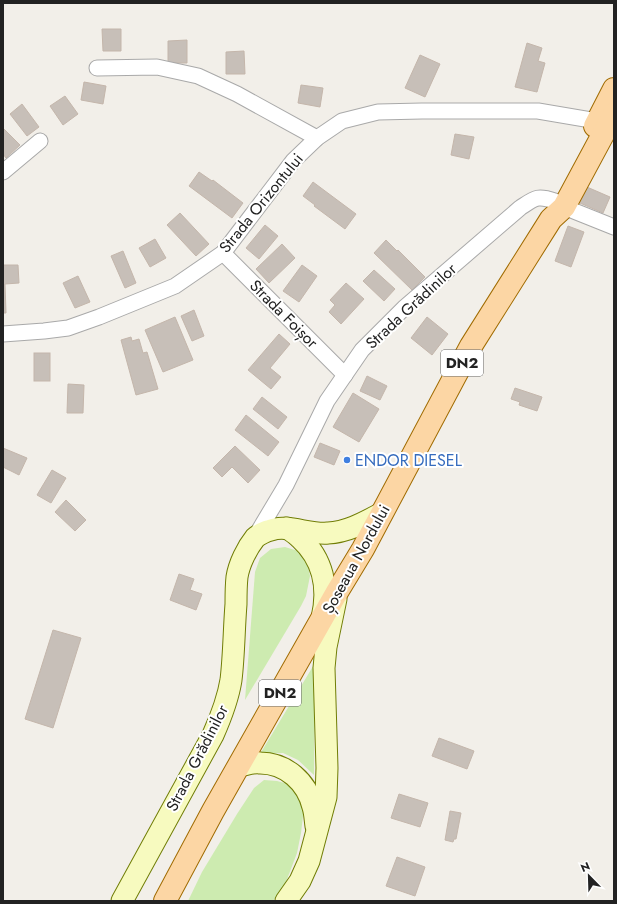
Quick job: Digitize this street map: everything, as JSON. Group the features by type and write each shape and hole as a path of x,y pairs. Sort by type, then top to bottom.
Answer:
{"main road":[{"name":"Șoseaua Nordului","path":"165,901 213,812 337,592 363,549 471,346 557,209 609,120 614,89"}],"street":[{"name":"Strada Orizontului","path":"97,68 156,67 198,76 236,94 317,138"},
{"name":"Strada Orizontului","path":"3,334 68,328 85,323 175,286 222,253 293,162 317,138 342,121 378,112 422,111 538,111 609,120"},
{"path":"3,172 40,141"},
{"name":"Strada Grădinilor","path":"122,901 220,720 230,682 233,660 237,576 244,555 286,485 327,401 362,350 404,308 520,208 532,200 543,197 557,209 614,227"},
{"name":"Strada Foișor","path":"222,253 345,375"},
{"path":"256,537 271,529 287,528 306,532 328,534 361,525 382,513"},
{"path":"287,528 299,537 309,549 317,561 323,575 325,605 322,620"},
{"path":"286,901 300,881 309,861 326,797 328,768 324,668 326,647 337,592"},
{"path":"239,766 260,763 281,766 298,778 307,791 313,807 317,833"}],"green space":[{"path":"285,547 298,551 307,562 310,576 306,596 245,700 255,572 260,558 271,549"},
{"path":"315,663 314,775 298,760 283,753 260,754"},
{"path":"264,780 288,784 297,794 303,805 301,833 297,853 286,882 273,901 188,901 202,872 237,814 254,788"}],"building":[{"path":"102,29 121,29 121,51 103,51"},
{"path":"187,40 187,63 168,63 168,41"},
{"path":"527,43 542,48 538,61 545,63 537,92 515,87"},
{"path":"244,51 245,74 226,74 226,52"},
{"path":"420,55 440,64 425,97 405,88"},
{"path":"84,82 106,86 103,104 81,100"},
{"path":"301,85 323,88 320,107 298,103"},
{"path":"65,96 78,114 63,125 50,106"},
{"path":"22,104 39,127 27,136 10,114"},
{"path":"3,128 20,145 6,158 3,154"},
{"path":"455,134 474,137 469,159 451,155"},
{"path":"199,172 212,181 213,180 243,203 232,218 189,186"},
{"path":"313,182 356,214 345,229 303,196"},
{"path":"580,184 610,197 603,213 573,200"},
{"path":"180,213 209,244 196,256 167,225"},
{"path":"265,225 278,236 259,259 246,248"},
{"path":"568,226 584,232 571,267 555,261"},
{"path":"155,239 166,258 150,267 139,248"},
{"path":"386,240 425,277 412,290 374,253"},
{"path":"282,244 295,258 269,283 256,269"},
{"path":"123,251 136,283 125,288 111,256"},
{"path":"3,265 18,265 19,283 5,284 6,313 3,313"},
{"path":"302,265 317,276 299,302 283,291"},
{"path":"374,270 395,289 384,301 363,281"},
{"path":"78,276 90,302 75,308 63,283"},
{"path":"346,283 364,299 341,324 329,312 335,305 330,300"},
{"path":"194,310 204,336 192,341 181,316"},
{"path":"175,317 193,360 163,372 145,330"},
{"path":"427,317 448,334 432,355 411,338"},
{"path":"279,334 290,344 270,368 281,377 271,389 248,370"},
{"path":"131,337 132,341 139,339 143,353 147,352 158,389 136,395 121,340"},
{"path":"34,353 50,353 50,381 34,381"},
{"path":"367,376 387,386 380,400 360,391"},
{"path":"68,384 84,385 83,413 67,413"},
{"path":"515,388 542,397 537,411 519,405 520,402 511,399"},
{"path":"353,393 379,409 359,442 333,427"},
{"path":"262,397 287,417 278,429 253,409"},
{"path":"246,415 279,442 268,456 235,430"},
{"path":"320,443 340,451 334,465 314,457"},
{"path":"235,446 260,470 248,483 232,467 222,477 213,468"},
{"path":"3,448 27,458 19,475 3,467"},
{"path":"52,470 66,478 51,503 37,495"},
{"path":"66,500 86,520 75,531 55,512"},
{"path":"179,574 194,579 190,590 202,594 196,610 170,600"},
{"path":"53,630 81,638 53,728 25,719"},
{"path":"439,738 474,751 467,769 432,756"},
{"path":"399,794 428,803 420,827 391,818"},
{"path":"450,811 461,813 456,839 454,839 453,842 445,840"},
{"path":"397,857 425,867 415,896 386,886"}],"place":[{"name":"ENDOR DIESEL","path":"347,460"}]}
